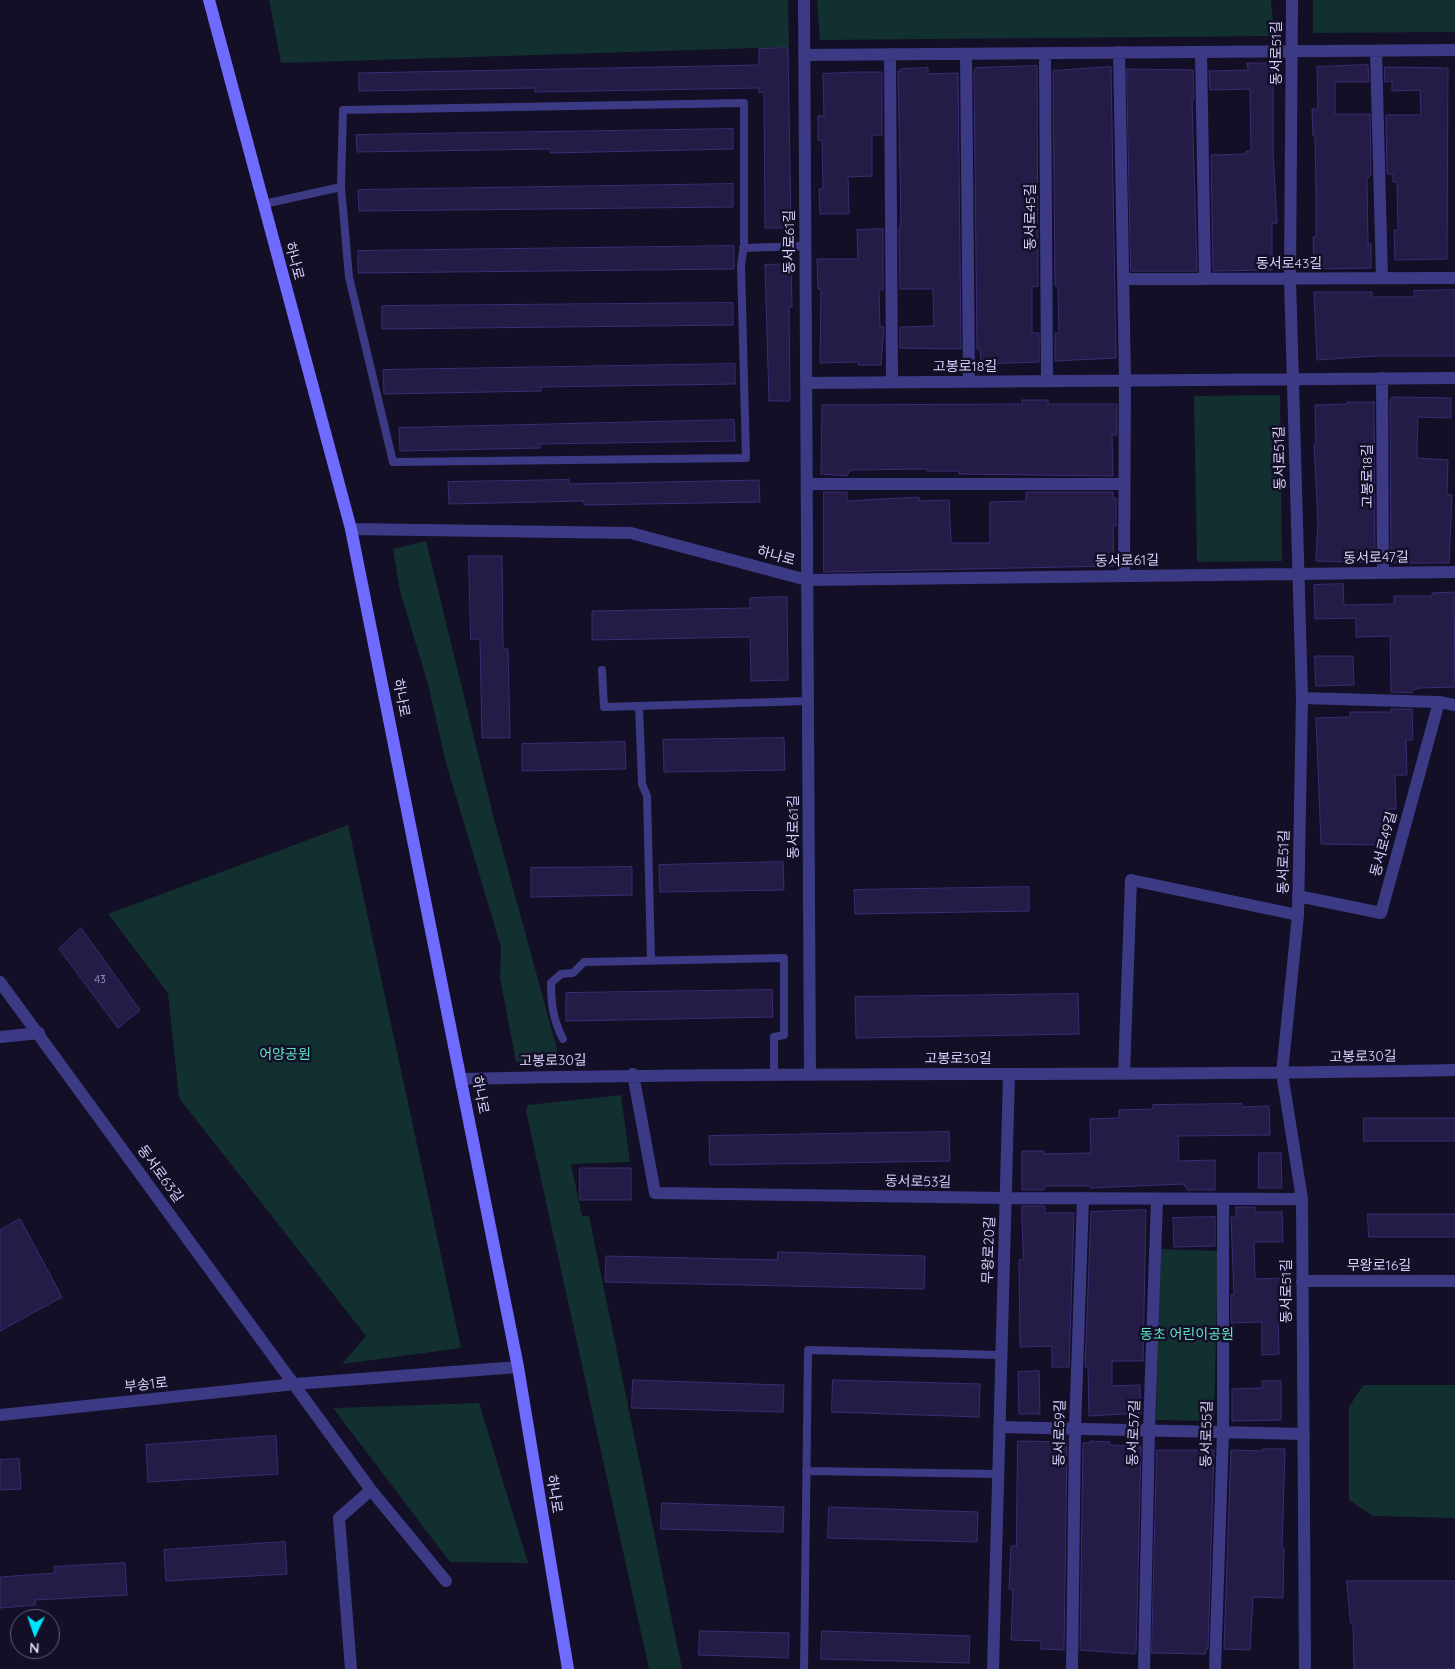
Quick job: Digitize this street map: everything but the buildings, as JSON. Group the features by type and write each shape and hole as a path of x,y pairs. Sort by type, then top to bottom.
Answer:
{"street":[{"name":"하나로","path":"208,0 351,529 518,1368 568,1669"},
{"name":"동서로61길","path":"804,0 810,1075"},
{"name":"동서로51길","path":"1292,0 1290,278 1302,698 1298,915 1282,1073 1302,1199 1305,1669"},
{"path":"804,55 1455,50"},
{"path":"1376,51 1382,278"},
{"path":"1119,52 1125,380 1124,576"},
{"path":"1201,52 1205,279"},
{"name":"동서로45길","path":"1045,53 1047,382"},
{"path":"890,54 892,382"},
{"path":"966,54 969,381"},
{"name":"동서로43길","path":"1123,280 1455,278"},
{"name":"고봉로18길","path":"1382,378 1383,573"},
{"name":"고봉로18길","path":"806,382 1455,378"},
{"path":"807,484 1124,484"},
{"name":"하나로","path":"351,529 631,533 807,580"},
{"name":"동서로47길","path":"1297,574 1455,572"},
{"name":"동서로61길","path":"807,580 1297,574"},
{"path":"1302,698 1438,702 1455,705"},
{"name":"동서로49길","path":"1298,896 1380,912 1438,702"},
{"name":"동서로51길","path":"1124,1074 1131,880 1298,915"},
{"name":"동서로63길","path":"0,982 295,1384"},
{"path":"0,1037 39,1033"},
{"name":"고봉로30길","path":"462,1079 633,1074 1124,1074 1455,1070"},
{"name":"동서로53길","path":"633,1074 656,1193 1006,1198 1302,1199"},
{"name":"무왕로20길","path":"993,1669 1009,1074"},
{"name":"동서로59길","path":"1072,1669 1075,1429 1082,1198"},
{"name":"동서로57길","path":"1144,1669 1148,1430 1157,1198"},
{"name":"동서로55길","path":"1215,1669 1223,1432 1223,1199"},
{"name":"무왕로16길","path":"1302,1281 1455,1281"},
{"name":"부송1로","path":"0,1416 295,1384 518,1368"},
{"path":"295,1384 371,1490 446,1581"},
{"path":"999,1427 1304,1434"},
{"path":"351,1669 339,1518 371,1490"}],"lane":[{"path":"744,104 743,248 741,265 746,458 393,462 349,277 341,187 344,110 744,104"},
{"path":"264,204 341,187"},
{"path":"743,248 805,246"},
{"path":"602,670 604,707 808,701"},
{"path":"639,706 642,784 647,796 651,960"},
{"path":"563,1039 557,1027 551,1005 551,983 555,977 561,974 573,973 584,962 784,958 784,1036 774,1037 774,1075"},
{"path":"804,1669 808,1350 1001,1355"},
{"path":"806,1471 998,1474"}],"green space":[{"path":"269,0 788,0 789,47 281,63"},
{"path":"817,0 1271,0 1274,36 820,40"},
{"path":"1313,0 1455,0 1455,32 1313,33"},
{"path":"1280,395 1282,561 1197,562 1194,396"},
{"path":"426,541 493,815 560,1060 516,1062 500,977 501,947 446,763 428,684 400,591 393,549"},
{"name":"어양공원","path":"348,825 461,1348 342,1364 366,1336 179,1098 168,993 108,914"},
{"path":"621,1095 630,1162 571,1164 582,1216 589,1216 682,1669 649,1669 526,1111 528,1105"},
{"name":"동초 어린이공원","path":"1161,1249 1218,1251 1214,1421 1156,1420"},
{"path":"1363,1385 1455,1385 1455,1518 1373,1516 1349,1500 1349,1407"},
{"path":"479,1403 528,1563 450,1562 333,1408"}]}
